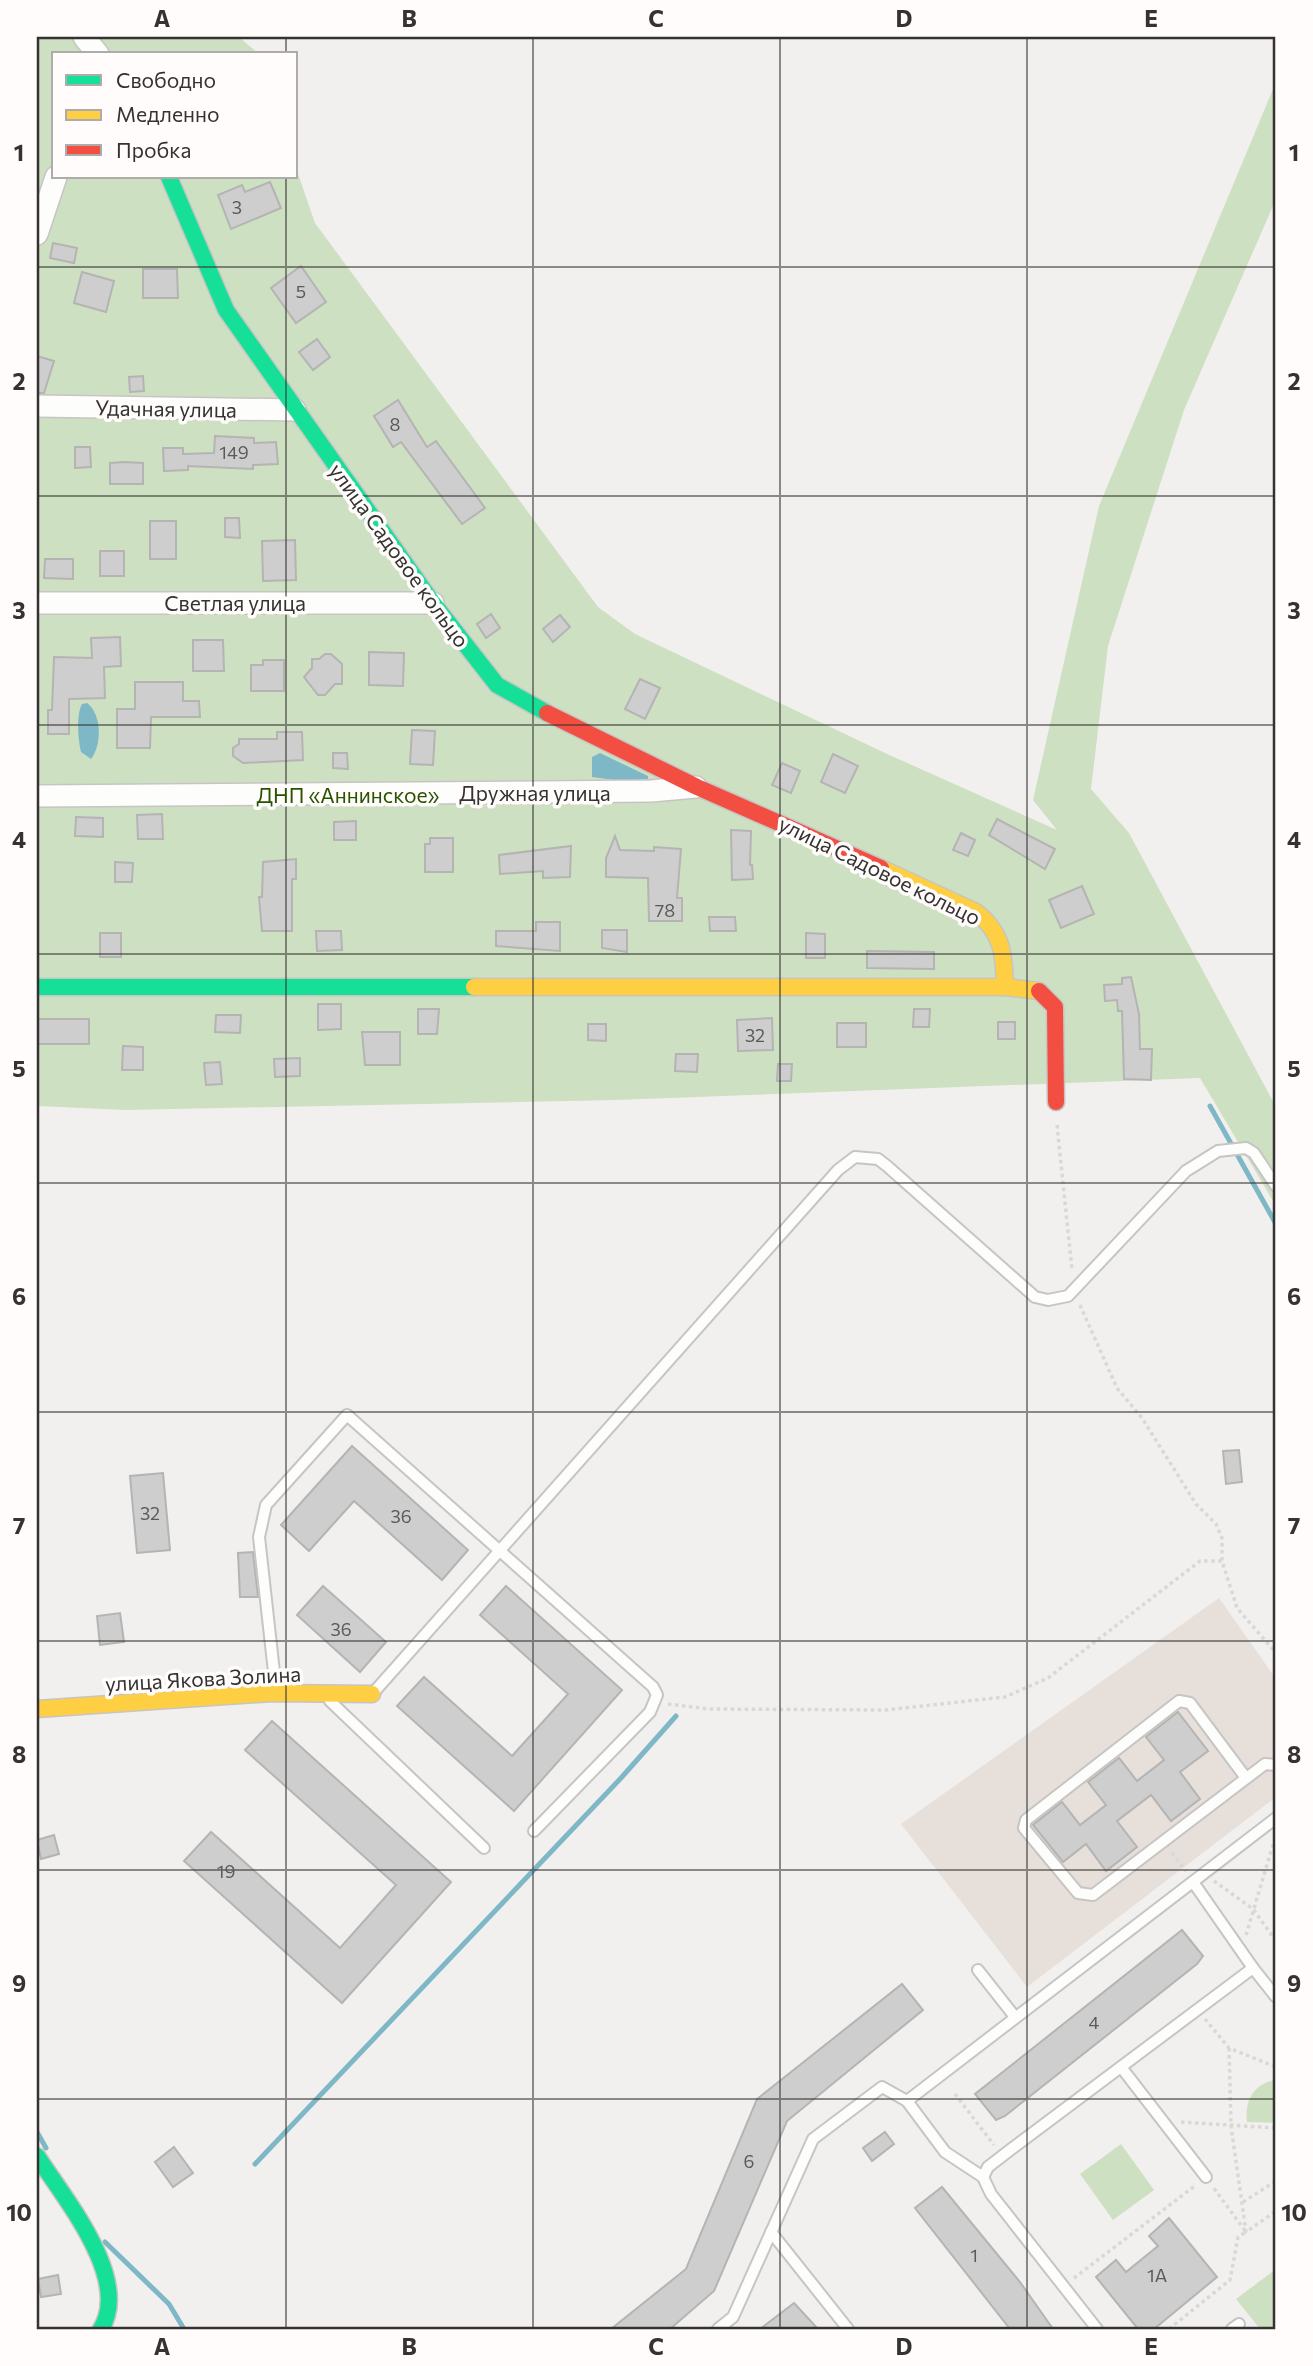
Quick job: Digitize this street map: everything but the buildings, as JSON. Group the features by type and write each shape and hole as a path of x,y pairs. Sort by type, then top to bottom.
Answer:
{"street":[{"path":"37,234 56,178"},
{"name":"улица Садовое кольцо","path":"169,178 226,310 433,603 497,685 511,695 696,787 781,822 976,912 987,920 1001,938 1005,987"},
{"name":"Удачная улица","path":"37,406 295,410"},
{"name":"Светлая улица","path":"37,603 433,603"},
{"name":"Дружная улица","path":"37,796 651,791 696,787"},
{"path":"37,987 1005,987 1040,990 1047,993 1055,1007 1056,1102"},
{"name":"улица Якова Золина","path":"37,1709 276,1693 372,1695"},
{"path":"37,2156 104,2271 111,2293 108,2318 101,2329"}],"lane":[{"path":"372,1695 838,1170 855,1157 878,1159 887,1166 1035,1297 1060,1298 1074,1290 1186,1171 1217,1151 1246,1148 1254,1153 1276,1186"},
{"path":"276,1693 259,1536 261,1520 266,1505 347,1415 653,1687 657,1695 656,1703 534,1830"},
{"path":"323,1694 484,1848"},
{"path":"1246,1778 1189,1703 1179,1701 1026,1820 1024,1828 1078,1894 1093,1895 1265,1764 1276,1765"},
{"path":"907,2101 1276,1818"},
{"path":"1194,1882 1276,1997"},
{"path":"983,2177 988,2167 1253,1968"},
{"path":"978,1969 1015,2017"},
{"path":"1121,2067 1206,2177"},
{"path":"718,2329 733,2317 813,2139 882,2087 907,2101 944,2152 983,2177 991,2194 1097,2329"},
{"path":"771,2232 848,2329"}],"path":[{"path":"1056,1102 1074,1290 1117,1388 1142,1418 1196,1504 1216,1524 1222,1538 1222,1562 1237,1608 1276,1653"},
{"path":"656,1703 709,1709 885,1710 1005,1698 1048,1678 1200,1561 1222,1562"},
{"path":"1241,1950 1276,1833"},
{"path":"1163,1842 1194,1882"},
{"path":"1203,1874 1253,1909 1276,1941"},
{"path":"1198,2011 1229,2048 1276,2067"},
{"path":"1229,2048 1231,2126 1246,2232"},
{"path":"955,2094 1003,2156"},
{"path":"1163,2121 1276,2127"},
{"path":"1064,2286 1206,2177 1246,2232"},
{"path":"1243,2202 1276,2181"},
{"path":"1169,2329 1230,2280 1238,2237 1276,2211"}],"shaded area":[{"path":"1219,1598 1276,1679 1276,1797 1027,1987 901,1824"}],"green space":[{"name":"ДНП «Аннинское»","path":"37,37 239,37 257,52 52,52 52,178 298,178 298,174 315,223 598,607 635,634 885,753 1057,830 1033,800 1099,506 1276,82 1276,199 1184,410 1108,646 1091,789 1129,833 1276,1107 1276,1206 1200,1078 616,1100 126,1110 37,1106"},
{"path":"1276,2080 1276,2123 1247,2122 1247,2107 1252,2094 1262,2085"},
{"path":"1121,2144 1154,2190 1113,2220 1080,2174"},
{"path":"1276,2269 1276,2329 1260,2329 1236,2299"}],"water":[{"path":"87,703 96,714 99,730 97,746 91,759 81,752 78,734 80,709 82,704"},
{"path":"600,753 648,776 648,779 622,781 592,777 592,757"}],"waterway":[{"path":"1210,1106 1276,1224"},
{"path":"255,2164 621,1778 676,1716"},
{"path":"37,2132 46,2148"},
{"path":"105,2242 169,2304 184,2329"}],"traffic: fast":[{"path":"169,178 226,310 433,603 497,685 547,713"},
{"path":"37,987 474,987"},
{"path":"37,2156 77,2216 101,2263 108,2287 108,2309 101,2329"}],"traffic: slow":[{"path":"881,868 976,912 985,920 1000,945 1005,987"},
{"path":"474,987 1005,987 1039,991"},
{"path":"37,1709 272,1693 372,1694"}],"traffic: jam":[{"path":"547,713 697,787 881,868"},
{"path":"1039,991 1055,1007 1056,1102"}]}
